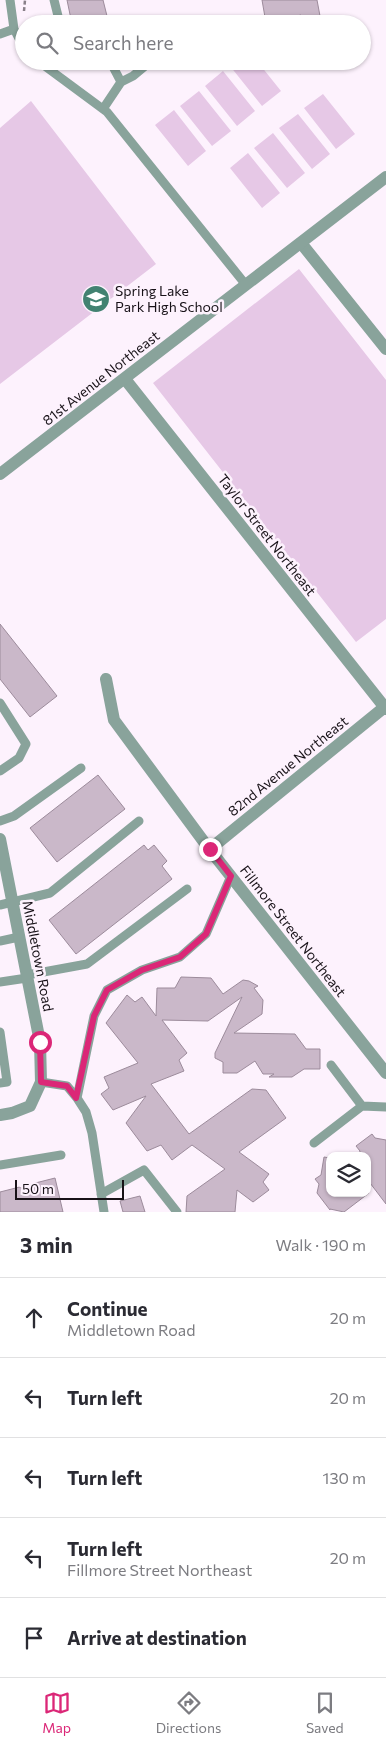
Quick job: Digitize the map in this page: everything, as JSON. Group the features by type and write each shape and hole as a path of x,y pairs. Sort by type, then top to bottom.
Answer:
{"street":[{"name":"81st Avenue Northeast","path":"0,474 386,177"},
{"path":"301,243 386,349"},
{"name":"Taylor Street Northeast","path":"125,379 386,707"},
{"name":"Fillmore Street Northeast","path":"106,679 114,720 210,849 386,1073"},
{"name":"82nd Avenue Northeast","path":"210,849 386,707"},
{"name":"Middletown Road","path":"0,839 6,904 19,937 40,1042 41,1082 30,1106 12,1113 0,1115"}],"lane":[{"path":"0,34 14,28 10,0"},
{"path":"54,0 58,15"},
{"path":"50,70 103,109 246,285"},
{"path":"115,70 121,82"},
{"path":"103,109 121,82 140,70"},
{"path":"0,702 26,744 19,758 0,771"},
{"path":"0,821 14,816 81,768"},
{"path":"6,904 50,893 139,821"},
{"path":"76,1098 94,1016 107,990 142,970 180,957 206,934 231,876"},
{"path":"0,982 87,964 187,889"},
{"path":"0,941 19,937"},
{"path":"0,1032 7,1082 0,1083"},
{"path":"331,1065 362,1106"},
{"path":"41,1082 67,1086 86,1112 92,1133 104,1212"},
{"path":"314,1143 362,1106 386,1107"},
{"path":"0,1165 60,1155"},
{"path":"101,1194 144,1170 177,1212"}],"shaded area":[{"path":"233,70 264,70 281,91 262,106"},
{"path":"223,71 255,111 237,126 205,86"},
{"path":"199,91 231,131 212,146 180,106"},
{"path":"323,94 355,134 336,149 304,108"},
{"path":"31,101 156,264 0,384 0,128"},
{"path":"174,110 206,151 188,166 155,125"},
{"path":"298,114 330,154 312,169 279,128"},
{"path":"273,133 305,173 287,188 254,148"},
{"path":"248,153 280,193 262,208 230,168"},
{"path":"299,269 386,380 386,619 356,642 153,383"}],"building":[{"path":"67,0 103,0 107,15 70,15"},
{"path":"262,0 317,0 320,15 301,15 265,15"},
{"path":"0,624 57,696 30,717 0,679"},
{"path":"98,775 125,809 57,862 30,828"},
{"path":"144,845 148,850 154,845 167,861 162,866 172,879 76,954 49,920"},
{"path":"181,977 211,978 223,994 243,980 249,981 258,986 254,988 263,1000 262,1014 234,1033 295,1034 306,1049 320,1049 320,1069 304,1069 292,1077 269,1077 274,1074 263,1074 255,1061 237,1073 223,1073 223,1062 215,1058 215,1053 242,997 208,1021 162,1020 187,1053 179,1060 184,1071 151,1084 189,1134 252,1089 266,1090 286,1118 239,1152 269,1174 263,1182 269,1190 253,1202 237,1190 235,1212 186,1212 187,1196 225,1169 192,1145 172,1160 161,1145 147,1151 126,1123 146,1096 113,1110 101,1094 109,1088 104,1077 138,1063 106,1023 127,995 135,1002 142,997 156,1016 157,988 175,988"},
{"path":"372,1134 375,1138 386,1140 386,1204 371,1184 371,1152 360,1152 356,1146"},
{"path":"324,1157 326,1157 326,1197 364,1197 344,1212 330,1210 317,1193 319,1184 315,1179 321,1175"},
{"path":"55,1178 63,1212 0,1212 0,1192"},
{"path":"140,1196 145,1212 123,1212 120,1201"}],"place":[{"name":"Spring Lake Park High School","path":"96,299"}],"route":[{"path":"40,1042 41,1082 67,1086 76,1098 94,1016 107,990 142,970 180,957 206,934 231,876 210,849"}]}
